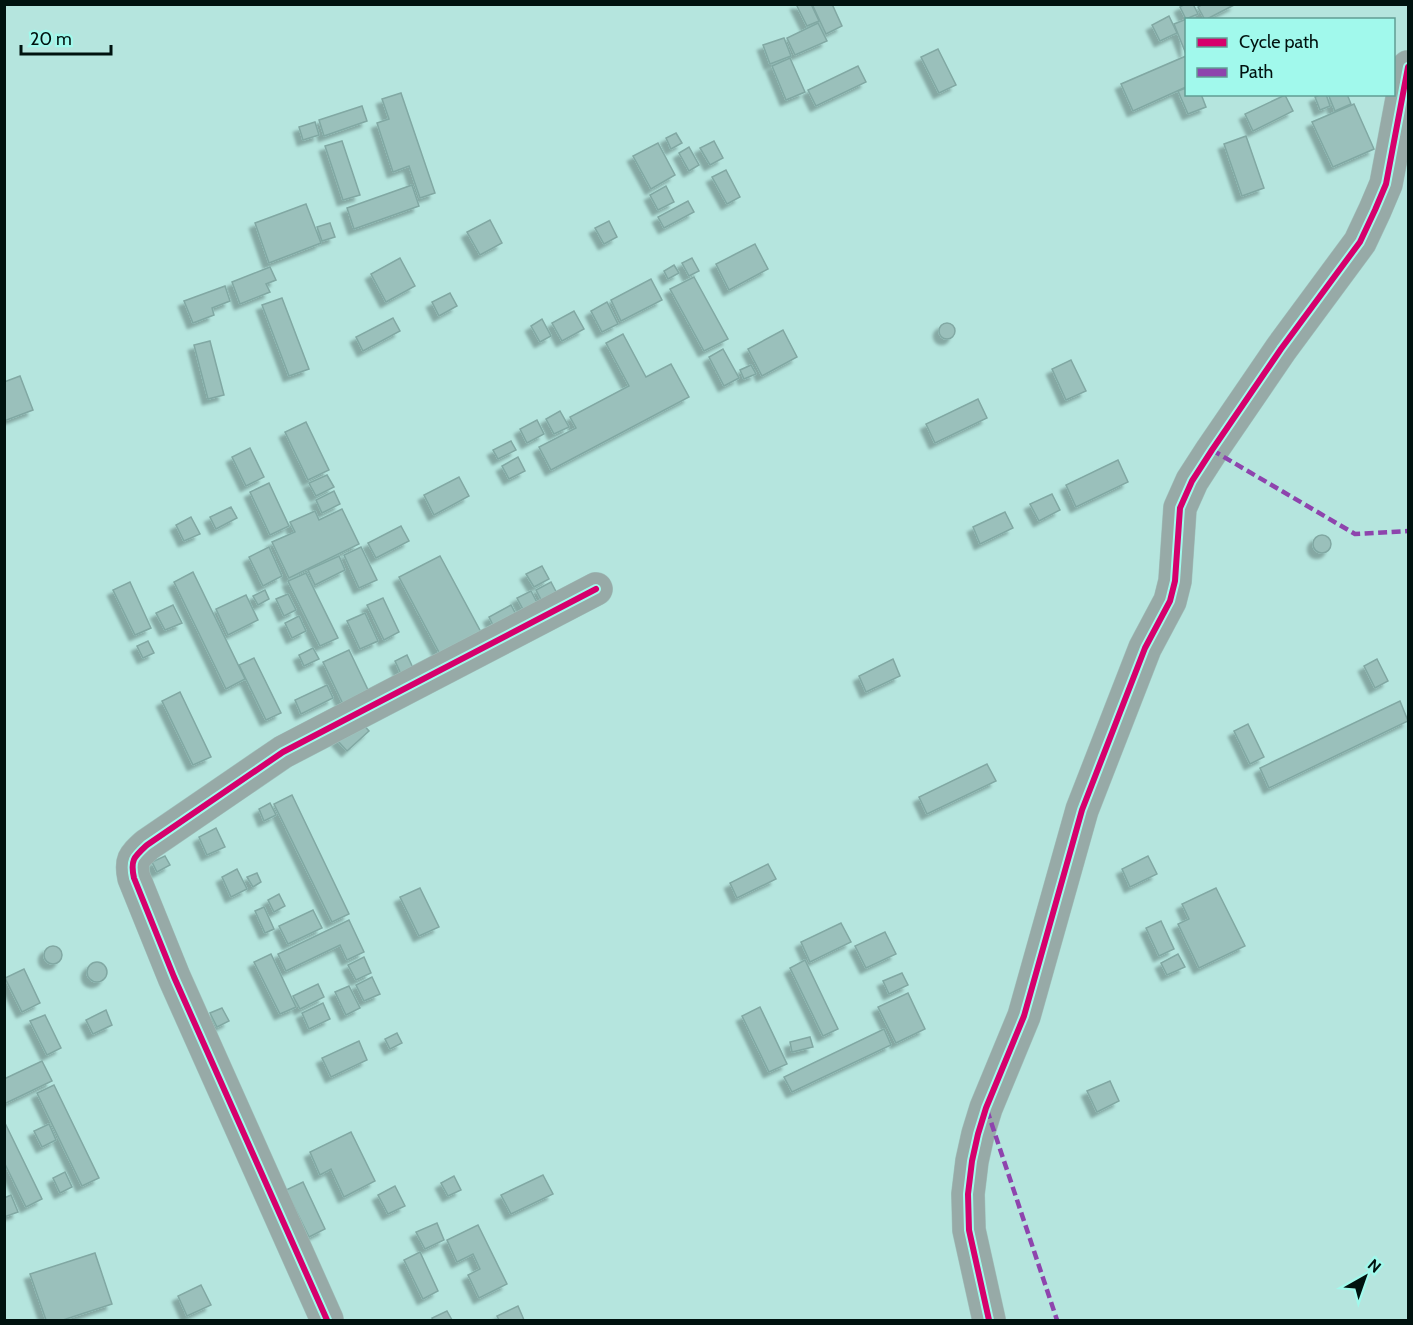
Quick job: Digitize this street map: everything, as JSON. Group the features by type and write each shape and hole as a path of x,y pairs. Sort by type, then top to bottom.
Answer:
{"street":[{"path":"989,1320 969,1230 968,1194 976,1143 986,1108 1024,1016 1082,810 1145,648 1170,601 1175,581 1180,508 1192,481 1212,450 1281,349 1360,242 1386,184 1408,67"},
{"path":"327,1320 174,977 134,878 131,865 135,856 147,845 284,752 596,589"}],"building":[{"path":"796,4 811,4 819,21 807,26"},
{"path":"812,4 832,4 842,26 826,34"},
{"path":"1193,4 1198,14 1186,18 1180,7"},
{"path":"1203,4 1236,4 1209,18 1204,18 1198,7"},
{"path":"1169,16 1177,33 1160,41 1152,25"},
{"path":"1185,20 1185,52 1174,24"},
{"path":"818,23 827,41 795,55 787,38"},
{"path":"784,38 791,56 770,64 763,45"},
{"path":"938,49 956,85 939,93 921,57"},
{"path":"1185,56 1185,87 1133,111 1121,84"},
{"path":"790,58 805,92 786,100 772,66"},
{"path":"858,66 866,82 816,106 808,90"},
{"path":"1185,88 1185,96 1202,96 1206,107 1188,114 1178,91"},
{"path":"401,93 435,193 420,198 409,166 393,172 377,123 389,119 382,99"},
{"path":"1283,96 1286,96 1293,111 1253,131 1245,114"},
{"path":"1327,96 1330,106 1320,110 1315,97"},
{"path":"1329,96 1348,96 1351,104 1335,111"},
{"path":"1354,104 1374,149 1333,167 1312,122"},
{"path":"362,106 367,121 324,136 319,120"},
{"path":"315,122 319,135 303,140 299,127"},
{"path":"676,133 682,143 671,149 666,138"},
{"path":"1246,136 1264,188 1242,196 1224,144"},
{"path":"342,141 360,195 343,200 325,146"},
{"path":"714,141 723,158 710,165 700,148"},
{"path":"658,143 675,175 651,189 633,156"},
{"path":"689,147 699,165 689,171 679,153"},
{"path":"726,170 740,197 727,204 712,177"},
{"path":"412,185 419,206 354,229 347,208"},
{"path":"666,186 674,202 658,210 650,195"},
{"path":"688,201 694,212 664,228 658,217"},
{"path":"306,204 321,243 269,263 255,223"},
{"path":"490,220 502,243 480,255 467,232"},
{"path":"609,221 617,237 604,244 595,228"},
{"path":"330,223 335,237 322,241 317,227"},
{"path":"755,244 768,269 729,290 716,264"},
{"path":"400,258 415,286 386,302 371,274"},
{"path":"692,258 699,271 689,276 682,263"},
{"path":"674,265 679,273 668,279 664,271"},
{"path":"270,267 276,280 266,284 270,292 240,304 232,282"},
{"path":"694,277 728,339 704,351 670,289"},
{"path":"651,279 662,300 621,321 611,300"},
{"path":"225,286 230,301 212,308 214,315 193,323 184,301"},
{"path":"450,293 457,306 439,316 432,302"},
{"path":"282,298 309,369 289,376 262,305"},
{"path":"607,302 618,324 602,332 591,311"},
{"path":"574,311 584,329 562,341 552,323"},
{"path":"393,318 400,331 363,351 356,337"},
{"path":"542,319 551,336 540,342 531,326"},
{"path":"944,323 950,323 955,331 953,337 944,339 939,334 939,328"},
{"path":"783,330 797,357 762,376 748,349"},
{"path":"623,334 646,377 671,364 689,397 551,470 539,447 576,428 570,417 629,386 606,343"},
{"path":"210,341 224,395 208,399 194,345"},
{"path":"723,349 739,378 724,386 709,357"},
{"path":"1071,360 1086,391 1066,400 1052,369"},
{"path":"751,365 756,374 744,379 740,370"},
{"path":"20,376 33,410 4,421 4,382"},
{"path":"978,399 987,418 935,443 926,424"},
{"path":"560,411 569,427 554,434 546,419"},
{"path":"537,420 544,434 527,443 520,429"},
{"path":"306,422 329,470 308,480 285,432"},
{"path":"511,441 516,450 498,459 493,450"},
{"path":"250,448 264,477 246,486 232,457"},
{"path":"518,457 525,471 509,479 502,466"},
{"path":"1118,460 1128,482 1076,507 1066,485"},
{"path":"327,475 334,487 316,496 309,483"},
{"path":"459,477 469,496 434,515 424,495"},
{"path":"269,483 289,526 270,535 250,492"},
{"path":"334,491 340,504 322,513 316,500"},
{"path":"1052,494 1060,510 1039,521 1030,504"},
{"path":"231,507 237,518 216,529 210,517"},
{"path":"342,509 359,544 289,578 272,542 295,532 290,522 315,511 319,520"},
{"path":"1005,512 1013,528 980,544 973,527"},
{"path":"191,517 200,534 184,541 176,525"},
{"path":"401,526 409,541 376,558 368,543"},
{"path":"1322,535 1328,538 1331,544 1328,550 1322,553 1316,550 1313,544 1316,538"},
{"path":"269,547 282,576 263,586 249,557"},
{"path":"361,547 377,580 359,588 344,555"},
{"path":"339,556 345,570 315,585 308,570"},
{"path":"440,556 482,634 441,656 399,577"},
{"path":"542,566 549,579 534,587 526,574"},
{"path":"193,572 245,679 226,689 174,582"},
{"path":"306,573 338,638 320,646 288,581"},
{"path":"130,582 151,628 135,635 113,590"},
{"path":"551,582 562,603 547,611 536,590"},
{"path":"265,590 269,599 258,605 253,596"},
{"path":"531,591 541,610 527,617 517,598"},
{"path":"288,594 296,610 284,616 276,599"},
{"path":"246,595 258,620 228,635 216,609"},
{"path":"383,598 399,632 384,640 367,605"},
{"path":"173,605 182,623 165,630 156,613"},
{"path":"511,605 519,620 496,631 489,617"},
{"path":"365,613 378,641 360,649 347,621"},
{"path":"299,616 306,631 292,638 285,623"},
{"path":"148,641 154,653 143,658 137,646"},
{"path":"313,648 319,659 304,666 299,655"},
{"path":"349,650 369,692 343,704 323,662"},
{"path":"407,655 413,668 401,674 395,661"},
{"path":"254,658 281,713 266,720 239,665"},
{"path":"893,659 900,676 866,692 859,676"},
{"path":"1377,659 1388,681 1375,688 1364,666"},
{"path":"327,685 333,698 301,714 295,700"},
{"path":"180,692 211,757 193,765 162,701"},
{"path":"1400,701 1408,721 1269,788 1260,768"},
{"path":"359,720 369,731 347,751 337,740"},
{"path":"1248,724 1264,757 1250,764 1234,731"},
{"path":"987,764 996,781 927,814 919,797"},
{"path":"292,795 349,914 332,922 274,804"},
{"path":"270,803 276,815 264,821 259,809"},
{"path":"216,828 225,847 207,855 199,837"},
{"path":"165,856 170,865 157,872 152,862"},
{"path":"1148,856 1157,874 1130,887 1122,869"},
{"path":"768,864 776,879 737,898 730,883"},
{"path":"237,869 247,889 231,897 222,877"},
{"path":"257,873 261,882 253,887 247,877"},
{"path":"420,888 439,927 419,936 400,897"},
{"path":"1216,888 1245,946 1199,968 1178,924 1189,919 1182,904"},
{"path":"279,894 285,906 274,912 268,900"},
{"path":"264,907 274,929 265,933 255,911"},
{"path":"313,910 322,928 288,944 279,926"},
{"path":"349,920 364,952 347,960 340,945 286,971 278,954"},
{"path":"1161,921 1174,949 1159,956 1146,928"},
{"path":"841,923 851,942 810,962 801,942"},
{"path":"885,932 896,954 866,968 855,946"},
{"path":"53,946 59,949 62,955 59,961 53,964 47,961 44,955 47,949"},
{"path":"271,954 296,1007 280,1014 254,962"},
{"path":"1178,954 1185,967 1167,975 1161,963"},
{"path":"364,957 371,973 356,980 348,965"},
{"path":"805,960 838,1029 823,1036 790,968"},
{"path":"93,962 101,962 107,968 107,976 101,982 93,982 87,976 87,968"},
{"path":"24,969 40,1003 22,1012 5,978"},
{"path":"902,973 908,985 889,994 883,981"},
{"path":"372,977 380,994 364,1001 356,985"},
{"path":"318,984 324,997 300,1009 293,996"},
{"path":"349,986 360,1008 346,1015 335,992"},
{"path":"908,993 925,1029 896,1043 878,1007"},
{"path":"323,1003 330,1019 309,1029 302,1013"},
{"path":"760,1007 787,1064 769,1072 742,1016"},
{"path":"222,1008 229,1021 217,1027 210,1013"},
{"path":"106,1010 112,1025 93,1034 86,1020"},
{"path":"45,1015 61,1048 47,1055 30,1021"},
{"path":"884,1029 891,1045 792,1092 784,1077"},
{"path":"397,1033 402,1043 390,1049 385,1039"},
{"path":"810,1037 813,1047 792,1052 790,1042"},
{"path":"359,1041 367,1060 331,1077 322,1058"},
{"path":"42,1061 52,1081 4,1104 4,1079"},
{"path":"1110,1081 1119,1101 1097,1112 1087,1091"},
{"path":"54,1085 99,1178 82,1186 37,1093"},
{"path":"4,1121 42,1199 26,1207 4,1162"},
{"path":"49,1124 56,1140 42,1147 34,1131"},
{"path":"351,1132 375,1181 344,1197 331,1169 320,1175 310,1152"},
{"path":"65,1172 72,1187 60,1193 53,1178"},
{"path":"543,1175 553,1194 511,1214 501,1195"},
{"path":"454,1176 461,1190 448,1196 441,1183"},
{"path":"303,1182 325,1229 309,1237 286,1190"},
{"path":"395,1186 405,1206 388,1214 378,1195"},
{"path":"11,1195 18,1212 4,1217 4,1198"},
{"path":"437,1223 444,1240 425,1249 416,1232"},
{"path":"478,1225 507,1284 479,1298 468,1275 480,1269 473,1254 457,1262 447,1240"},
{"path":"420,1252 438,1291 423,1299 404,1260"},
{"path":"95,1253 112,1304 63,1320 46,1320 30,1274"},
{"path":"201,1285 211,1305 187,1316 178,1296"},
{"path":"518,1306 524,1320 499,1320 497,1316"},
{"path":"447,1311 452,1320 433,1320 432,1318"}],"marked path":[{"path":"1212,450 1355,534 1408,531"},
{"path":"987,1110 1057,1320"}],"cycle path":[{"path":"989,1320 969,1230 968,1194 978,1134 986,1108 1024,1016 1082,810 1145,648 1170,601 1175,581 1180,508 1192,481 1212,450 1281,349 1360,242 1386,184 1408,67"},
{"path":"327,1320 174,977 134,878 134,859 147,845 283,752 596,589"}]}
